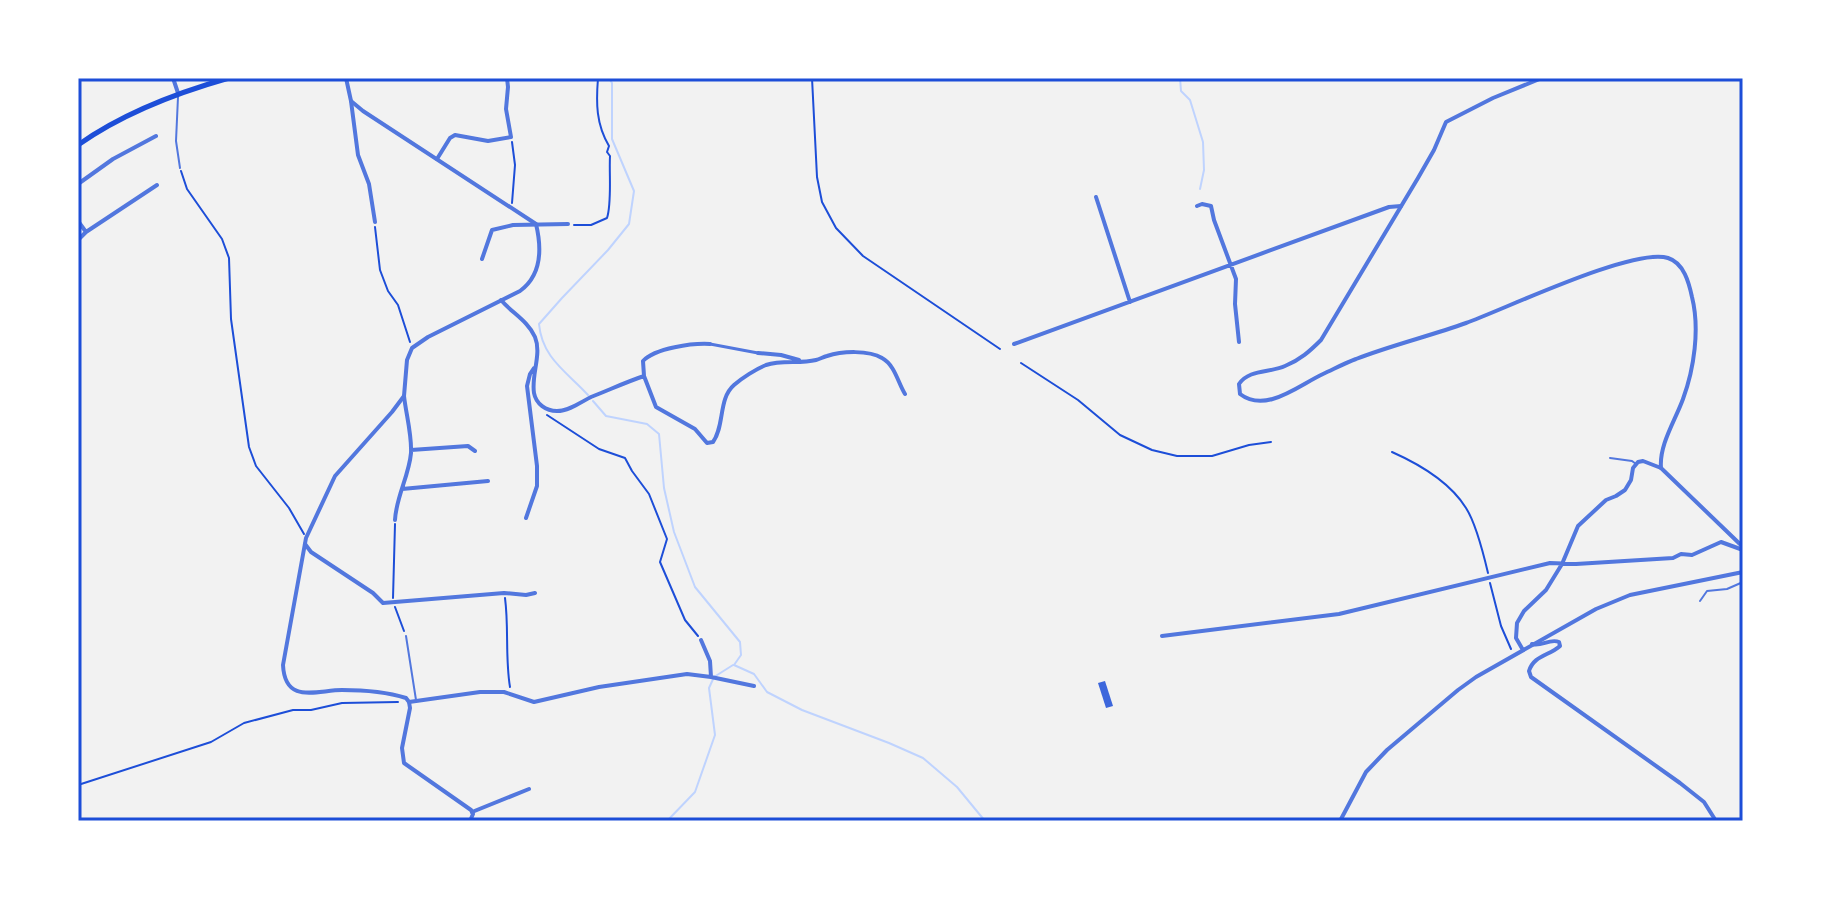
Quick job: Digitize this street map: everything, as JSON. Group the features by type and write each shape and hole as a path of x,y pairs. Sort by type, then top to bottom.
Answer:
{"main road":[{"path":"78,145 103,128 178,93 229,78"}],"street":[{"path":"173,78 178,93"},
{"path":"346,78 358,155 369,184 375,222"},
{"path":"437,159 455,135 488,141 511,137 506,109 507,78"},
{"path":"1542,78 1446,122 1434,150 1321,340 1293,363 1243,378 1239,384 1240,394 1253,401 1280,397 1322,374 1380,350 1469,322 1595,272 1644,258 1663,257 1675,261 1685,274 1692,297 1695,328 1689,378 1666,441 1661,468"},
{"path":"351,101 536,224"},
{"path":"78,184 113,159 156,136"},
{"path":"78,240 157,185"},
{"path":"1096,197 1130,302"},
{"path":"1197,206 1211,206 1236,279 1239,342"},
{"path":"1014,344 1389,207 1401,206"},
{"path":"78,221 86,232"},
{"path":"395,520 395,508 411,450 404,396 407,360 412,348 526,286 539,263 536,224"},
{"path":"482,259 492,230 513,225 568,224"},
{"path":"501,300 535,337 534,391 543,407 553,411 568,409 644,376"},
{"path":"802,361 781,355 694,343 648,355 643,361 644,376 656,407 695,429 707,443 713,442 718,435 726,395 734,385 766,365 815,361 830,355 849,353 874,355 892,367 905,394"},
{"path":"526,518 537,486 527,386 535,366"},
{"path":"404,396 335,476 306,541 283,665 288,684 295,690 305,694 342,690 417,701 480,692 511,694 534,702 622,683 687,674 754,686"},
{"path":"411,450 468,446 475,451"},
{"path":"1523,650 1516,638 1517,623 1524,611 1546,590 1562,564 1578,526 1606,500 1628,486 1636,464 1643,461 1661,468 1743,548"},
{"path":"402,489 488,481"},
{"path":"306,541 311,552 383,603 535,593"},
{"path":"1162,636 1339,614 1550,563 1673,558 1681,554 1692,555 1721,542 1743,548"},
{"path":"1340,821 1366,772 1387,750 1458,690 1514,655 1596,609 1630,595 1743,572"},
{"path":"701,640 713,677"},
{"path":"1532,644 1537,646 1557,641 1560,646 1531,664 1531,677 1680,783 1704,802 1716,821"},
{"path":"408,700 410,713 402,748 404,763 472,812"},
{"path":"472,812 529,789"},
{"path":"470,821 472,812"}],"lane":[{"path":"178,93 176,141 180,168"},
{"path":"1610,458 1636,464"},
{"path":"1700,601 1707,591 1727,589 1743,582"},
{"path":"406,636 417,701"}],"path":[{"path":"568,224 591,225 607,218 610,209 610,156 607,152 609,146 600,131 596,100 598,78"},
{"path":"812,78 816,168 828,217 863,256 1000,349"},
{"path":"511,137 515,165 511,209"},
{"path":"180,168 187,189 222,239 229,258 231,319 249,447 256,466 289,508 306,541"},
{"path":"375,222 380,270 388,291 398,305 412,348"},
{"path":"1021,363 1078,400 1120,435 1152,450 1177,456 1212,456 1271,442"},
{"path":"545,414 599,449 625,458 649,494 667,539 660,562 685,620 701,640"},
{"path":"1392,452 1421,467 1449,488 1468,510 1483,552 1501,626 1514,655"},
{"path":"395,520 392,602 406,636"},
{"path":"504,593 508,629 507,671 511,694"},
{"path":"78,785 211,742 244,723 293,710 311,710 342,703 408,700"}],"building":[{"path":"1105,681 1113,706 1106,708 1098,683"}],"waterway":[{"path":"588,395 550,355 539,324 629,224 634,191 612,139 612,83 609,78"},
{"path":"1180,78 1181,91 1190,100 1203,142 1204,170 1200,189"},
{"path":"593,401 606,416 647,424 659,434 664,488 674,532 695,587 740,642 741,655 734,665 754,674 767,692 802,710 923,758 957,787 985,821"},
{"path":"667,821 695,792 715,735 709,688 714,677 733,665"}]}
